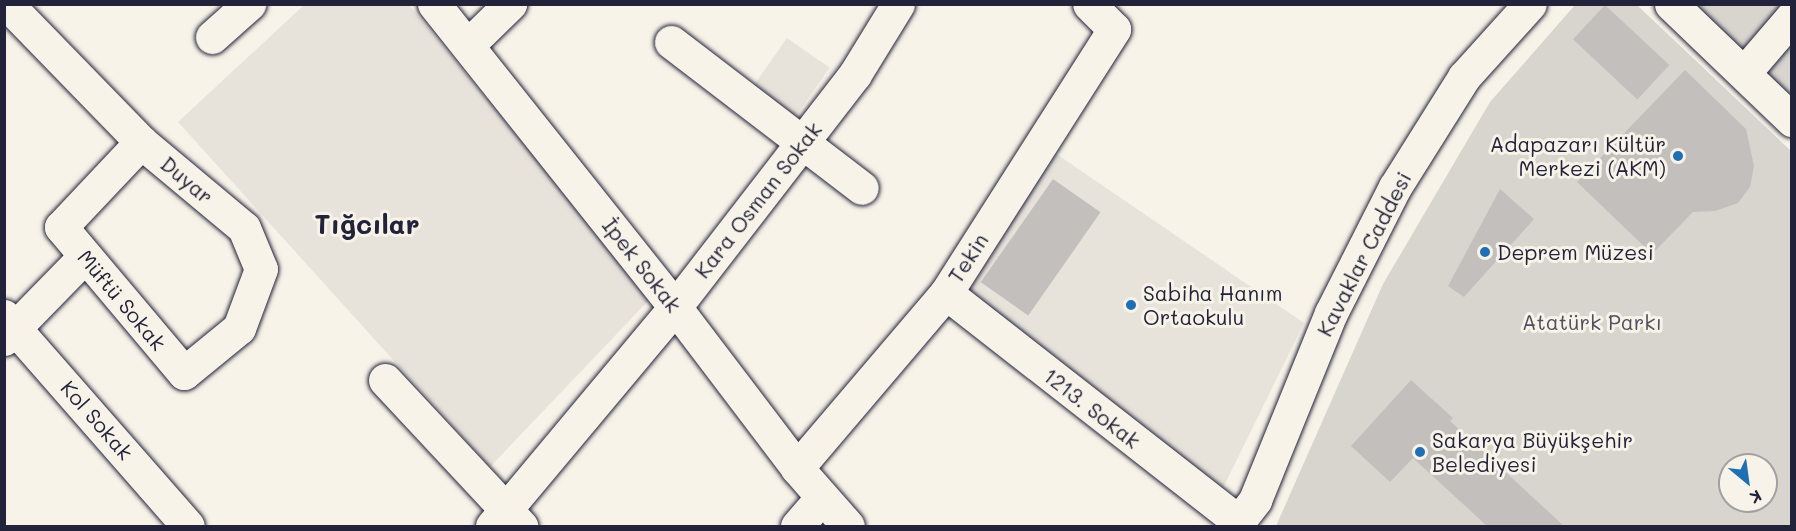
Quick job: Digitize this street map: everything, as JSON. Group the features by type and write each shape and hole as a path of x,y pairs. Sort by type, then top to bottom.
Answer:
{"street":[{"path":"212,37 249,4"},
{"name":"İpek Sokak","path":"434,4 675,307 796,468 848,526"},
{"path":"468,45 510,4"},
{"name":"Kara Osman Sokak","path":"507,521 855,74 898,4"},
{"name":"Tekin","path":"796,468 946,293 1114,29 1089,4"},
{"name":"Kavaklar Caddesi","path":"1245,519 1331,313 1395,187 1464,77 1530,4"},
{"path":"1671,4 1791,120"},
{"name":"Duyar","path":"23,10 141,141 244,228 261,269 239,328 184,373"},
{"path":"1744,73 1791,17"},
{"path":"671,42 801,144 862,188"},
{"name":"Müftü Sokak","path":"141,141 61,227 184,373"},
{"path":"8,327 85,256"},
{"name":"1213. Sokak","path":"946,293 1245,519"},
{"name":"Kol Sokak","path":"8,327 188,526"},
{"path":"385,380 507,521"},
{"path":"797,526 821,498"}],"shaded area":[{"path":"304,5 409,5 651,298 490,467 178,122"},
{"path":"787,38 830,68 791,123 749,93"},
{"name":"Sabiha Hanım Ortaokulu","path":"1052,151 1304,323 1223,488 961,287"}],"green space":[{"name":"Atatürk Parkı","path":"1575,5 1637,5 1791,151 1791,526 1276,526 1383,284 1490,102"},
{"path":"1692,5 1791,5 1791,97"}],"building":[{"path":"1605,5 1669,65 1637,99 1573,39"},
{"name":"Adapazarı Kültür Merkezi (AKM)","path":"1685,70 1746,129 1754,166 1750,187 1738,203 1715,211 1693,212 1652,254 1577,182"},
{"path":"1053,179 1101,212 1028,315 981,282"},
{"name":"Deprem Müzesi","path":"1500,189 1534,219 1464,297 1448,286"},
{"name":"Sakarya Büyükşehir Belediyesi","path":"1411,380 1453,418 1450,421 1564,526 1487,526 1413,458 1390,482 1351,446"}],"place":[{"name":"Adapazarı Kültür Merkezi (AKM)","path":"1678,156"},
{"name":"Deprem Müzesi","path":"1485,252"},
{"name":"Sabiha Hanım Ortaokulu","path":"1131,305"},
{"name":"Sakarya Büyükşehir Belediyesi","path":"1420,452"}],"district":[{"name":"Tığcılar","path":"367,224"}]}
